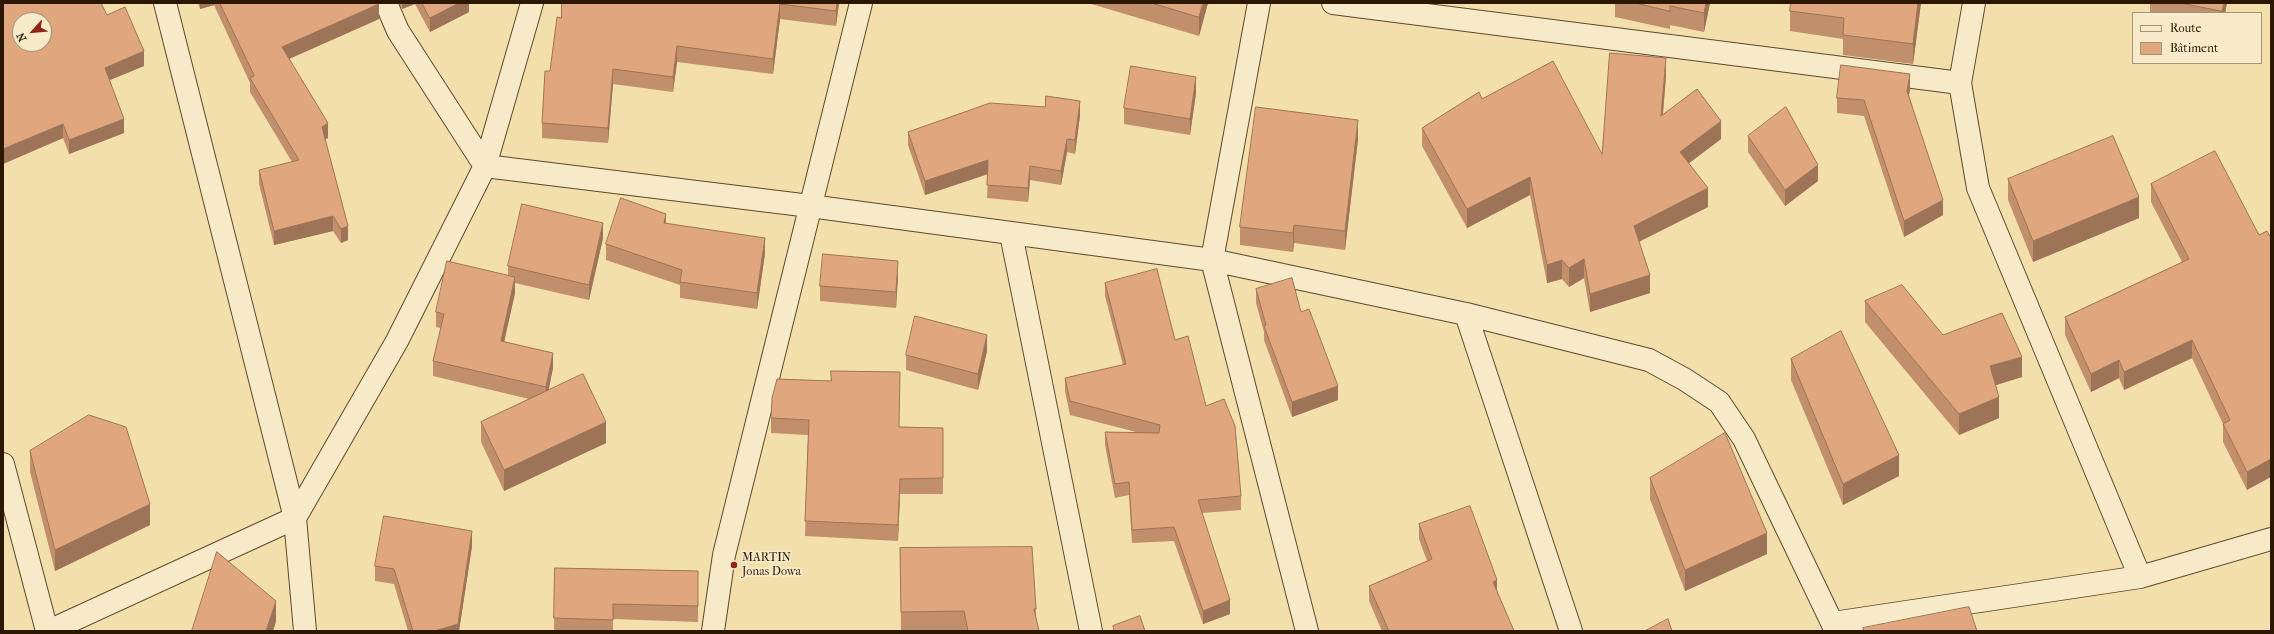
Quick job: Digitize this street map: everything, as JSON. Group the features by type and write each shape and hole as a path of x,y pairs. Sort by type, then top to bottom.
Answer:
{"street":[{"path":"165,3 295,518 305,631"},
{"path":"386,3 398,31 485,166"},
{"path":"3,464 48,631 295,518 397,341 485,166 532,3"},
{"path":"713,631 724,555 861,3"},
{"path":"1259,3 1212,260 1307,631"},
{"path":"1333,3 1960,83"},
{"path":"1974,3 1960,83 1978,188 2140,577"},
{"path":"485,166 810,206 1212,260 1466,314 1649,360 1684,379 1719,402 1744,439 1834,627 2140,577 2271,539"},
{"path":"1011,234 1091,631"},
{"path":"1466,314 1571,631"}],"building":[{"path":"3,3 101,3 107,15 125,7 144,51 105,68 124,119 69,140 63,124 3,149"},
{"path":"220,3 379,3 282,47 328,123 322,127 348,226 341,229 333,216 274,231 259,170 299,160 250,78 254,76"},
{"path":"422,3 459,3 430,18"},
{"path":"562,3 837,3 836,11 780,4 773,59 677,46 673,77 613,69 608,128 542,123 545,71 550,71 557,17 561,18"},
{"path":"1152,3 1203,3 1199,17"},
{"path":"1636,3 1706,3 1704,13 1670,6 1670,11"},
{"path":"1791,3 1918,3 1913,44 1843,35 1844,18 1790,11"},
{"path":"2181,3 2224,3 2222,11"},
{"path":"1610,53 1666,58 1661,116 1697,89 1721,121 1680,152 1708,188 1634,226 1650,275 1590,294 1584,259 1569,268 1562,260 1547,265 1530,177 1467,209 1422,128 1479,92 1482,99 1553,61 1602,154"},
{"path":"1841,65 1910,74 1907,91 1943,200 1904,221 1864,100 1837,98"},
{"path":"1131,66 1196,77 1190,119 1124,108"},
{"path":"1046,96 1080,101 1075,140 1067,139 1061,171 1030,166 1028,188 987,185 988,160 925,181 908,132 990,103 1045,107"},
{"path":"1256,107 1358,120 1345,231 1294,225 1293,233 1240,227"},
{"path":"1786,107 1818,165 1785,190 1748,136"},
{"path":"2113,136 2139,197 2033,241 2008,179"},
{"path":"2215,151 2259,235 2267,231 2271,238 2271,459 2247,472 2223,424 2230,420 2192,340 2124,372 2119,360 2091,374 2065,317 2189,259 2151,184"},
{"path":"621,198 666,214 664,223 765,238 757,293 680,282 682,270 606,244"},
{"path":"522,204 603,223 589,285 508,266"},
{"path":"823,254 898,261 896,292 820,286"},
{"path":"447,261 515,277 501,341 553,353 546,387 433,361 444,314 436,312"},
{"path":"1157,269 1175,340 1188,336 1206,406 1224,399 1235,426 1241,496 1198,500 1230,600 1203,611 1174,527 1132,530 1129,482 1115,484 1105,432 1159,433 1160,425 1070,401 1065,378 1126,364 1105,283"},
{"path":"1292,278 1301,312 1309,309 1338,386 1292,402 1264,326 1266,325 1256,289"},
{"path":"1902,285 1943,335 2002,313 2022,357 1990,366 1999,397 1959,414 1865,301"},
{"path":"915,316 987,335 978,374 906,355"},
{"path":"1841,331 1899,455 1843,484 1791,359"},
{"path":"831,371 900,372 899,427 943,428 943,478 900,479 898,525 805,521 809,420 771,418 772,398 777,379 831,381"},
{"path":"583,374 606,422 504,470 481,422"},
{"path":"89,415 126,427 150,504 55,550 30,451"},
{"path":"1725,433 1767,533 1685,570 1650,478"},
{"path":"1470,506 1497,580 1493,582 1514,631 1389,631 1369,586 1432,559 1419,524"},
{"path":"384,516 472,531 458,624 435,631 413,631 394,569 375,566"},
{"path":"1032,547 1036,609 1034,609 1039,631 968,631 964,611 901,612 900,548"},
{"path":"217,552 276,601 266,631 192,631"},
{"path":"555,568 698,571 698,606 613,604 613,620 554,618"},
{"path":"1969,607 1977,631 1864,631 1863,628"},
{"path":"1140,616 1145,631 1114,631 1113,626"},
{"path":"1668,619 1672,631 1645,631"}],"place":[{"name":"MARTIN Jonas Dowa","path":"734,565"}]}
